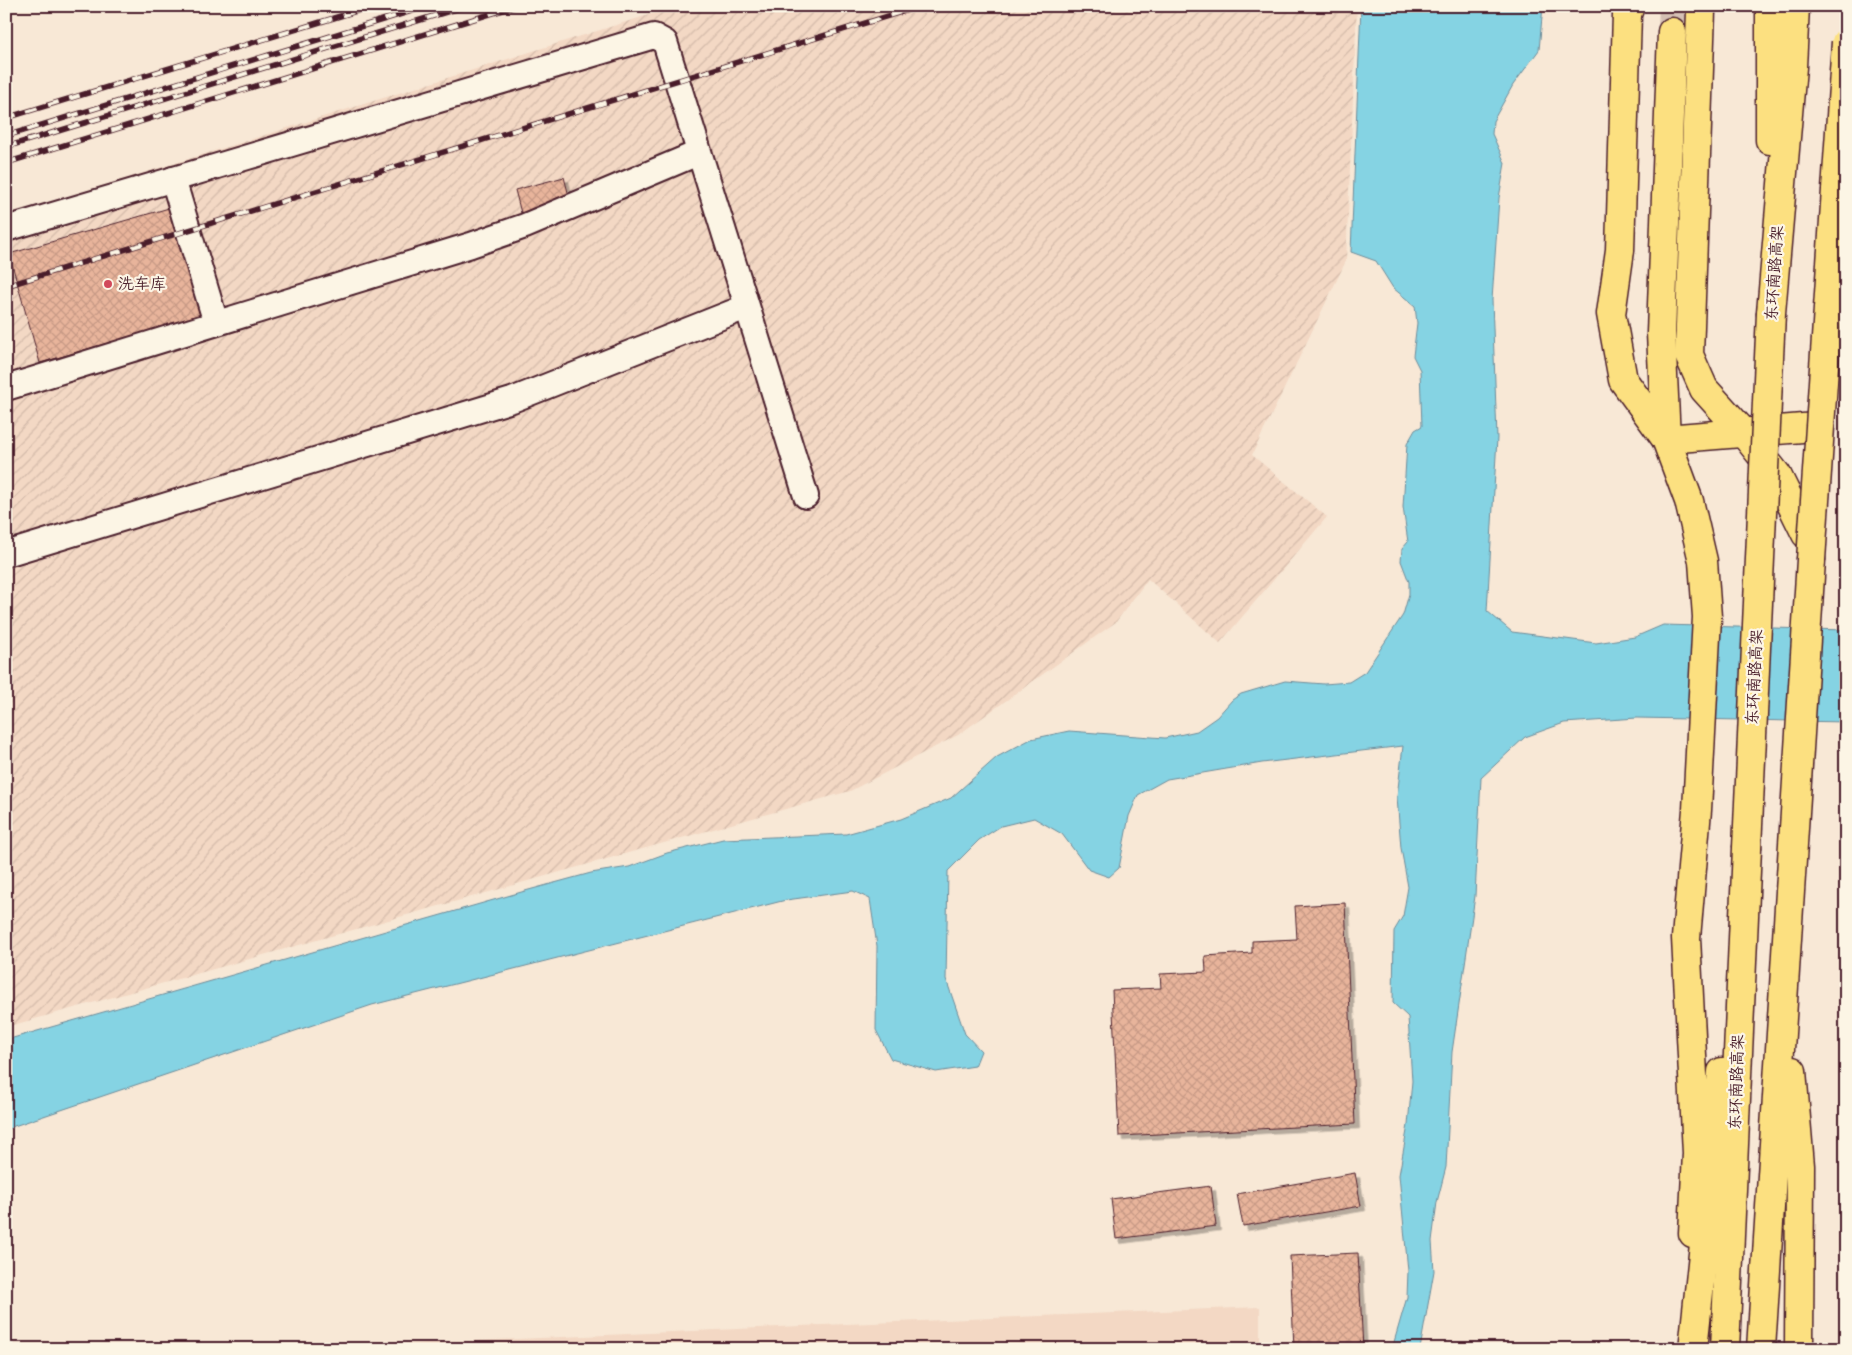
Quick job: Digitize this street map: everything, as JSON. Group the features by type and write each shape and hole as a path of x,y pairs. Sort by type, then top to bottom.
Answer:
{"main road":[{"path":"1630,6 1627,14 1620,250 1611,314 1623,380 1666,439 1689,501 1703,560 1707,616 1697,810 1686,938 1697,1153 1688,1349"},
{"path":"1770,6 1771,313"},
{"name":"东环南路高架","path":"1725,1349 1771,313 1792,67 1794,6"},
{"path":"1701,11 1689,355 1704,389 1743,432 1777,475 1806,534"},
{"path":"1666,439 1661,333 1672,32"},
{"path":"1761,1349 1846,42"},
{"path":"1750,1349 1803,569 1825,315 1846,177"},
{"path":"1666,439 1815,427"},
{"path":"1693,1349 1716,1110 1744,907"},
{"path":"1784,990 1800,1166 1799,1349"}],"lane":[{"path":"6,229 654,36 665,42 806,496"},
{"path":"6,388 489,239 698,153"},
{"path":"173,179 216,324"},
{"path":"6,554 512,400 746,307"}],"shaded area":[{"path":"677,6 1357,6 1346,261 1252,455 1327,517 1220,643 1148,579 1116,622 958,735 850,791 6,1027 6,216"},
{"path":"1260,1307 1260,1349 300,1349 823,1325"}],"water":[{"path":"1361,6 1543,6 1539,50 1513,85 1493,121 1492,134 1505,163 1499,198 1492,300 1497,438 1487,611 1512,632 1596,643 1635,637 1663,625 1846,630 1846,722 1637,718 1564,723 1525,737 1481,778 1475,896 1452,1052 1446,1167 1437,1202 1432,1241 1434,1271 1420,1349 1392,1349 1407,1297 1408,1271 1399,1175 1408,1125 1412,1081 1408,1017 1393,1003 1394,931 1403,916 1408,887 1401,848 1397,797 1403,746 1262,763 1167,779 1138,795 1129,816 1119,868 1109,877 1089,870 1062,834 1034,818 1001,826 979,840 948,871 946,979 965,1034 981,1051 975,1066 936,1072 891,1059 876,1030 877,946 870,899 853,891 786,900 372,1005 14,1126 6,1131 6,1040 525,891 591,873 629,867 667,853 723,839 846,834 901,819 951,798 997,757 1031,739 1069,731 1165,738 1197,731 1217,717 1232,700 1241,694 1285,681 1324,684 1349,682 1365,672 1403,615 1409,594 1409,582 1401,561 1402,549 1408,542 1403,507 1407,444 1415,430 1422,426 1420,370 1413,356 1417,323 1415,306 1393,288 1376,261 1351,252"}],"building":[{"path":"564,177 570,200 521,213 515,190"},
{"name":"洗车库","path":"176,206 207,314 40,363 9,254"},
{"path":"1345,903 1355,1124 1119,1136 1112,990 1161,988 1160,974 1206,972 1205,956 1252,953 1252,941 1297,939 1295,906"},
{"path":"1355,1173 1361,1206 1243,1226 1237,1194"},
{"path":"1211,1186 1216,1226 1116,1239 1111,1199"},
{"path":"1358,1253 1363,1349 1294,1349 1290,1256"}],"tunnel":[{"path":"1672,32 1673,6"}],"railway":[{"path":"6,118 373,6"},
{"path":"6,136 428,6"},
{"path":"6,147 466,6"},
{"path":"6,163 516,6"},
{"path":"6,286 921,6"}],"place":[{"name":"洗车库","path":"108,284"}]}
